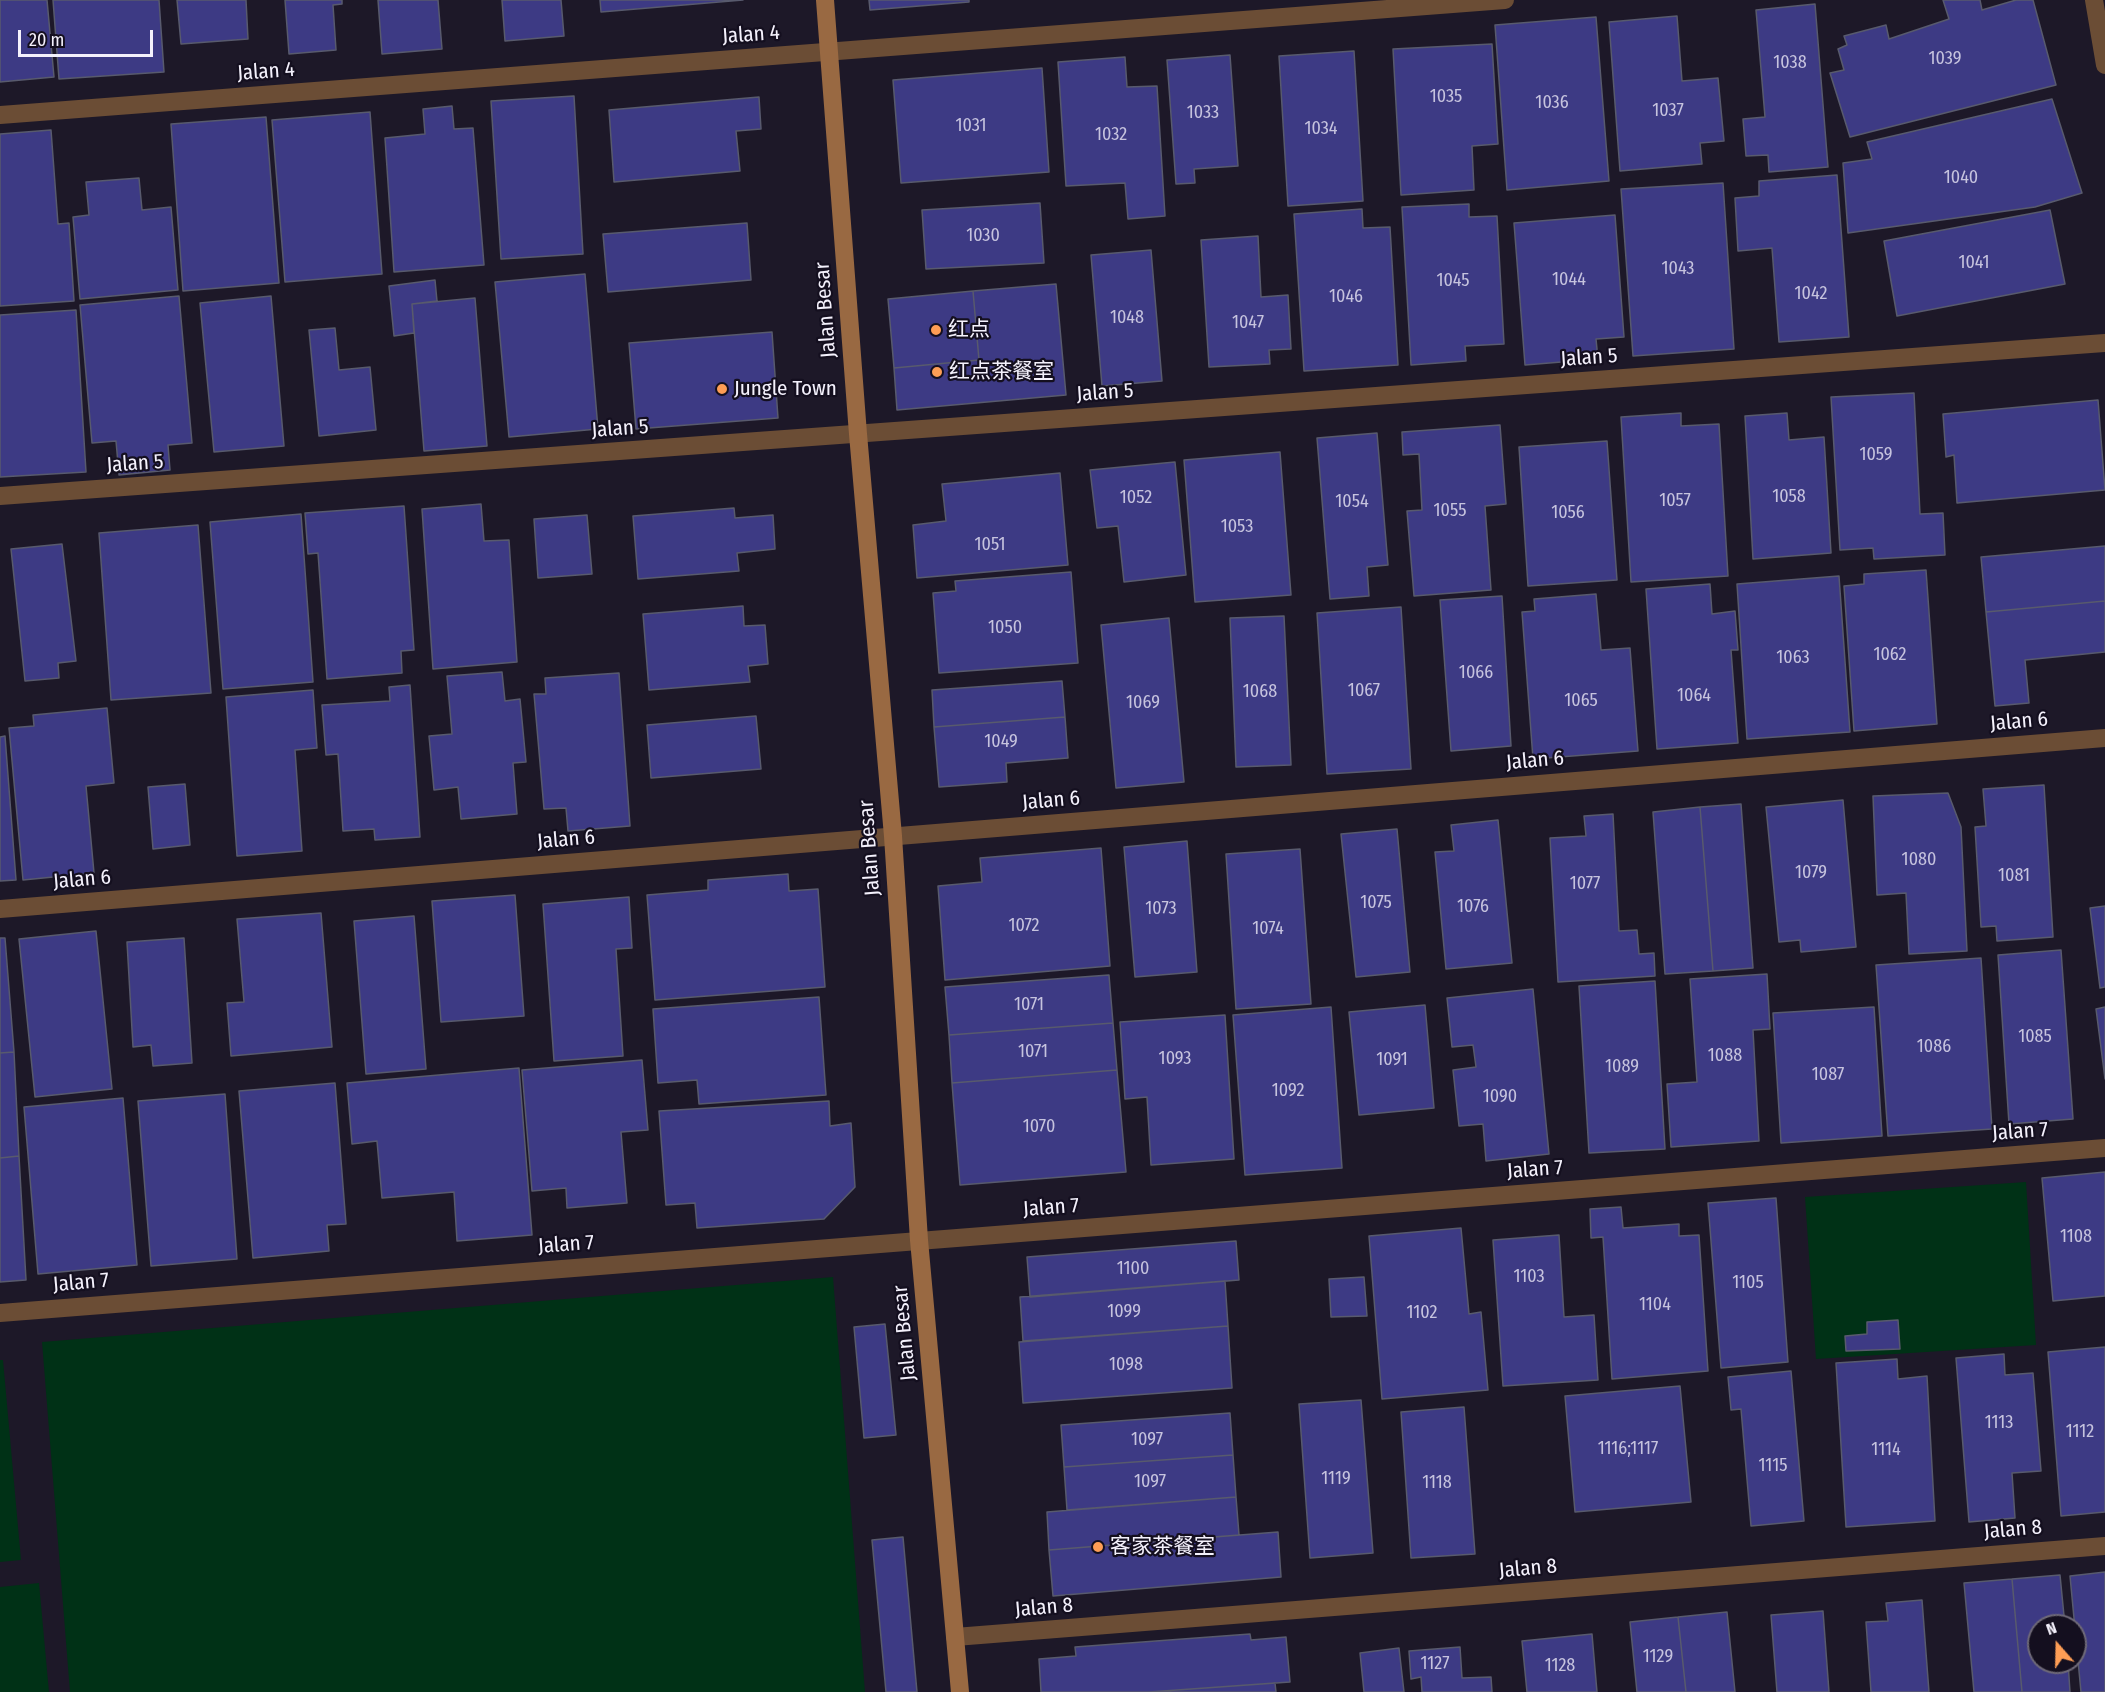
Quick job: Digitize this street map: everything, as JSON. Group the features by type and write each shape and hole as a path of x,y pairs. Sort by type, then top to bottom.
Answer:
{"main road":[{"name":"Jalan Besar","path":"825,0 858,434 893,836 919,1240 960,1692"}],"street":[{"name":"Jalan 4","path":"0,115 1505,0"},
{"path":"2094,0 2105,65"},
{"name":"Jalan 5","path":"0,496 2105,343"},
{"name":"Jalan 6","path":"0,909 2105,738"},
{"name":"Jalan 7","path":"0,1313 2105,1148"},
{"name":"Jalan 8","path":"955,1637 2105,1546"}],"green space":[{"path":"2026,1182 2036,1345 1816,1359 1805,1197"},
{"path":"833,1277 865,1692 70,1692 42,1342"},
{"path":"0,1360 3,1360 21,1560 0,1562"},
{"path":"39,1583 49,1692 0,1692 0,1587"}],"building":[{"path":"0,0 47,0 54,77 0,82"},
{"path":"53,0 159,0 164,72 59,79"},
{"path":"177,0 246,0 248,39 181,44"},
{"path":"285,0 342,0 342,4 333,5 336,50 289,54"},
{"path":"378,0 438,0 442,49 382,54"},
{"path":"502,0 561,0 564,36 505,41"},
{"path":"600,0 743,0 601,12"},
{"path":"869,0 969,0 969,2 870,10"},
{"path":"1943,0 1980,0 1982,10 2016,0 2033,0 2056,85 1850,137 1830,73 1844,70 1838,49 1847,45 1844,36 1886,25 1889,39 1949,19"},
{"path":"1815,4 1828,167 1769,172 1768,155 1746,156 1743,119 1765,117 1756,10"},
{"path":"1677,16 1682,81 1718,78 1724,141 1700,143 1702,164 1620,171 1609,22"},
{"path":"1596,17 1609,181 1507,190 1495,25"},
{"path":"1492,44 1498,144 1472,146 1474,190 1401,195 1393,49"},
{"path":"1354,51 1363,201 1288,206 1279,56"},
{"path":"1230,55 1238,166 1194,169 1195,183 1176,184 1167,60"},
{"path":"1125,57 1127,87 1157,86 1165,216 1128,219 1125,183 1066,186 1058,62"},
{"path":"1042,68 1049,172 901,183 893,80"},
{"path":"574,96 583,254 501,259 491,101"},
{"path":"759,97 761,129 736,131 740,171 614,182 609,110"},
{"path":"2052,99 2082,193 2035,207 1848,233 1843,163 1872,159 1867,142"},
{"path":"452,106 454,129 473,128 484,265 394,272 385,138 425,134 423,109"},
{"path":"370,112 382,274 285,282 272,120"},
{"path":"266,117 279,283 183,291 171,124"},
{"path":"51,130 58,224 69,223 74,301 0,306 0,134"},
{"path":"1837,175 1849,337 1779,342 1772,248 1738,251 1735,198 1759,196 1759,181"},
{"path":"139,178 142,210 171,207 178,290 80,299 73,217 89,215 86,182"},
{"path":"1723,183 1734,349 1633,356 1621,189"},
{"path":"1040,203 1044,263 926,269 922,210"},
{"path":"1469,204 1469,217 1497,216 1504,344 1465,346 1466,361 1411,365 1402,207"},
{"path":"1362,209 1363,228 1390,227 1398,365 1304,371 1294,214"},
{"path":"2050,210 2065,284 1897,316 1884,241"},
{"path":"1615,215 1624,337 1596,339 1598,359 1525,365 1514,223"},
{"path":"747,223 751,280 608,292 603,234"},
{"path":"1258,236 1261,297 1288,295 1291,349 1269,350 1270,364 1209,367 1201,240"},
{"path":"1151,250 1162,381 1102,386 1091,255"},
{"path":"585,274 598,429 509,437 495,282"},
{"path":"435,280 437,301 412,304 414,333 394,336 389,286"},
{"path":"1056,284 1066,395 897,410 894,368 979,360 973,291"},
{"path":"973,291 979,360 894,368 888,299"},
{"path":"179,296 192,443 168,445 170,470 119,475 116,441 92,443 80,305"},
{"path":"271,296 284,446 214,452 200,303"},
{"path":"475,298 487,446 424,451 412,304"},
{"path":"76,310 86,472 0,477 0,315"},
{"path":"335,328 339,370 370,367 376,430 319,436 309,330"},
{"path":"772,332 778,418 636,429 629,343"},
{"path":"1914,393 1920,514 1943,513 1945,555 1874,559 1873,548 1840,550 1831,397"},
{"path":"2098,400 2105,490 1957,503 1954,455 1946,457 1943,414"},
{"path":"1681,413 1681,426 1719,424 1728,576 1631,582 1621,417"},
{"path":"1787,413 1789,440 1824,437 1831,553 1753,559 1745,416"},
{"path":"1500,425 1506,504 1485,506 1491,590 1414,596 1407,511 1422,510 1419,454 1403,455 1402,432"},
{"path":"1377,433 1388,565 1367,567 1369,596 1330,599 1317,438"},
{"path":"1607,441 1617,580 1528,586 1519,447"},
{"path":"1280,452 1291,595 1195,602 1184,460"},
{"path":"1175,462 1186,575 1124,582 1118,526 1097,528 1090,470"},
{"path":"1060,473 1068,565 917,578 913,525 946,521 942,484"},
{"path":"481,504 484,541 509,540 517,662 433,669 422,509"},
{"path":"404,506 414,650 401,651 402,673 327,679 318,553 308,554 305,513"},
{"path":"734,508 735,518 773,515 775,549 737,553 739,571 638,579 633,516"},
{"path":"301,514 313,682 223,689 210,522"},
{"path":"587,515 592,574 538,578 534,519"},
{"path":"198,525 211,693 111,700 99,533"},
{"path":"62,544 76,661 58,663 59,678 25,681 11,549"},
{"path":"2105,546 2105,601 1986,612 1981,557"},
{"path":"1926,570 1937,724 1854,731 1844,586 1864,584 1864,574"},
{"path":"1071,572 1078,663 939,673 933,593 956,591 955,581"},
{"path":"1839,576 1850,732 1747,739 1737,584"},
{"path":"1710,584 1712,614 1735,611 1738,650 1731,650 1738,743 1657,749 1646,589"},
{"path":"1596,594 1601,650 1630,648 1638,751 1533,759 1522,612 1535,611 1534,599"},
{"path":"1502,596 1511,746 1451,751 1440,600"},
{"path":"2105,601 2105,652 2025,660 2029,703 1995,706 1986,612"},
{"path":"743,606 744,626 765,625 768,664 748,666 750,682 649,690 643,614"},
{"path":"1401,607 1411,769 1327,774 1317,613"},
{"path":"1284,616 1291,765 1236,767 1230,618"},
{"path":"1169,618 1184,782 1116,788 1101,625"},
{"path":"502,672 505,701 520,699 526,762 513,763 517,814 461,819 458,787 434,790 429,736 452,734 447,676"},
{"path":"619,673 630,826 568,831 566,808 544,809 534,694 546,694 545,678"},
{"path":"1062,681 1065,717 934,727 932,690"},
{"path":"410,685 420,837 375,840 374,829 343,831 338,754 326,755 322,705 390,701 389,687"},
{"path":"313,690 317,748 295,750 302,851 237,856 226,697"},
{"path":"107,708 114,783 86,786 94,873 23,880 9,728 34,726 33,715"},
{"path":"756,716 761,769 651,778 647,725"},
{"path":"1065,717 1068,758 1006,763 1007,782 939,787 934,727"},
{"path":"5,736 16,880 0,881 0,737"},
{"path":"185,784 190,845 153,849 148,787"},
{"path":"2044,785 2053,937 1997,941 1996,926 1981,927 1975,827 1986,826 1983,789"},
{"path":"1948,793 1961,827 1967,951 1909,954 1906,893 1877,895 1873,796"},
{"path":"1843,800 1856,947 1801,952 1800,940 1779,942 1766,807"},
{"path":"1741,804 1753,968 1713,971 1700,807"},
{"path":"1700,807 1713,971 1665,974 1653,812"},
{"path":"1613,814 1619,931 1637,930 1639,954 1654,953 1655,976 1558,982 1550,838 1586,836 1584,816"},
{"path":"1498,820 1512,963 1446,969 1435,852 1454,851 1451,825"},
{"path":"1397,829 1410,972 1356,977 1341,834"},
{"path":"1187,841 1197,972 1135,977 1124,847"},
{"path":"1101,848 1110,966 945,980 938,886 982,882 980,858"},
{"path":"1300,849 1311,1004 1236,1009 1226,854"},
{"path":"788,874 789,891 818,889 825,987 655,1000 647,895 708,890 708,880"},
{"path":"515,895 524,1016 441,1022 432,901"},
{"path":"629,897 632,948 616,949 623,1056 554,1061 543,904"},
{"path":"2105,906 2105,987 2100,988 2090,908"},
{"path":"321,913 332,1047 231,1056 227,1003 244,1002 237,919"},
{"path":"414,916 426,1069 366,1074 354,921"},
{"path":"96,931 112,1089 35,1097 19,939"},
{"path":"0,938 5,938 14,1052 0,1053"},
{"path":"184,938 192,1063 153,1066 151,1045 133,1047 127,942"},
{"path":"2061,950 2073,1119 2009,1124 1998,955"},
{"path":"1981,958 1992,1129 1888,1136 1876,965"},
{"path":"1767,974 1770,1029 1753,1030 1759,1141 1671,1147 1667,1084 1697,1082 1690,979"},
{"path":"1109,975 1113,1023 949,1035 945,987"},
{"path":"1655,981 1665,1149 1589,1153 1579,986"},
{"path":"1533,989 1549,1154 1486,1161 1483,1124 1459,1126 1453,1070 1476,1067 1473,1045 1452,1047 1447,998"},
{"path":"819,997 826,1095 699,1104 697,1080 658,1083 653,1009"},
{"path":"1425,1005 1434,1108 1359,1115 1349,1012"},
{"path":"1331,1007 1342,1168 1245,1175 1233,1015"},
{"path":"1874,1007 1882,1136 1781,1143 1773,1013"},
{"path":"2105,1007 2105,1079 2096,1009"},
{"path":"1225,1015 1234,1159 1151,1165 1147,1097 1125,1099 1120,1022"},
{"path":"1113,1023 1117,1070 952,1083 949,1035"},
{"path":"14,1052 19,1156 0,1158 0,1053"},
{"path":"642,1060 648,1130 621,1132 627,1203 567,1208 566,1188 532,1191 522,1070"},
{"path":"519,1068 532,1235 457,1241 454,1192 382,1198 377,1141 352,1144 347,1083"},
{"path":"1117,1070 1126,1172 960,1185 952,1083"},
{"path":"335,1083 346,1224 327,1225 329,1251 253,1258 239,1091"},
{"path":"225,1094 237,1259 151,1266 138,1101"},
{"path":"123,1098 137,1265 38,1274 24,1107"},
{"path":"829,1101 830,1126 851,1123 855,1187 824,1219 697,1228 695,1203 666,1205 659,1111"},
{"path":"19,1156 26,1280 0,1282 0,1158"},
{"path":"2105,1172 2105,1296 2053,1301 2042,1178"},
{"path":"1776,1198 1788,1362 1721,1368 1708,1203"},
{"path":"1621,1207 1623,1228 1679,1224 1679,1236 1699,1235 1708,1371 1612,1379 1603,1237 1591,1238 1590,1209"},
{"path":"1461,1228 1469,1314 1481,1312 1488,1390 1382,1399 1369,1236"},
{"path":"1559,1235 1564,1317 1594,1315 1598,1380 1503,1386 1493,1240"},
{"path":"1236,1241 1239,1280 1030,1297 1027,1257"},
{"path":"1364,1277 1367,1316 1331,1317 1329,1279"},
{"path":"1225,1281 1228,1326 1023,1341 1020,1297"},
{"path":"1898,1320 1900,1349 1846,1351 1845,1336 1867,1334 1867,1322"},
{"path":"885,1324 896,1435 864,1438 854,1327"},
{"path":"1228,1326 1232,1388 1023,1403 1019,1342"},
{"path":"2105,1347 2105,1512 2061,1516 2048,1352"},
{"path":"2004,1354 2005,1375 2033,1373 2041,1471 2012,1473 2015,1518 1969,1522 1956,1358"},
{"path":"1897,1359 1898,1379 1927,1376 1935,1521 1846,1527 1836,1363"},
{"path":"1791,1371 1804,1521 1751,1526 1741,1409 1731,1410 1728,1377"},
{"path":"1680,1386 1691,1502 1575,1512 1565,1396"},
{"path":"1361,1400 1373,1553 1310,1558 1299,1404"},
{"path":"1464,1407 1475,1554 1411,1558 1401,1412"},
{"path":"1230,1413 1233,1455 1064,1467 1061,1425"},
{"path":"1233,1455 1236,1497 1067,1510 1064,1467"},
{"path":"1236,1497 1239,1535 1049,1550 1047,1512"},
{"path":"1278,1532 1281,1577 1053,1596 1049,1550"},
{"path":"903,1537 917,1692 886,1692 872,1540"},
{"path":"2105,1572 2105,1692 2081,1692 2079,1674 2087,1674 2087,1614 2074,1614 2070,1576"},
{"path":"2060,1575 2064,1614 2027,1614 2027,1674 2069,1674 2070,1692 2022,1692 2012,1579"},
{"path":"2012,1579 2022,1692 1974,1692 1964,1583"},
{"path":"1922,1600 1929,1692 1871,1692 1866,1622 1888,1621 1886,1603"},
{"path":"1823,1611 1829,1692 1777,1692 1771,1615"},
{"path":"1727,1612 1735,1692 1686,1692 1678,1617"},
{"path":"1678,1617 1686,1692 1637,1692 1630,1622"},
{"path":"1250,1634 1251,1640 1286,1637 1290,1682 1149,1692 1041,1692 1039,1659 1076,1656 1075,1647"},
{"path":"1592,1634 1597,1692 1527,1692 1522,1641"},
{"path":"1460,1647 1462,1678 1491,1677 1492,1692 1422,1692 1421,1677 1411,1679 1409,1651"},
{"path":"1399,1648 1404,1692 1364,1692 1360,1653"},
{"path":"1275,1683 1276,1692 1149,1692"}],"place":[{"name":"红点","path":"936,330"},
{"name":"红点茶餐室","path":"937,372"},
{"name":"Jungle Town","path":"722,389"},
{"name":"客家茶餐室","path":"1098,1547"}]}
